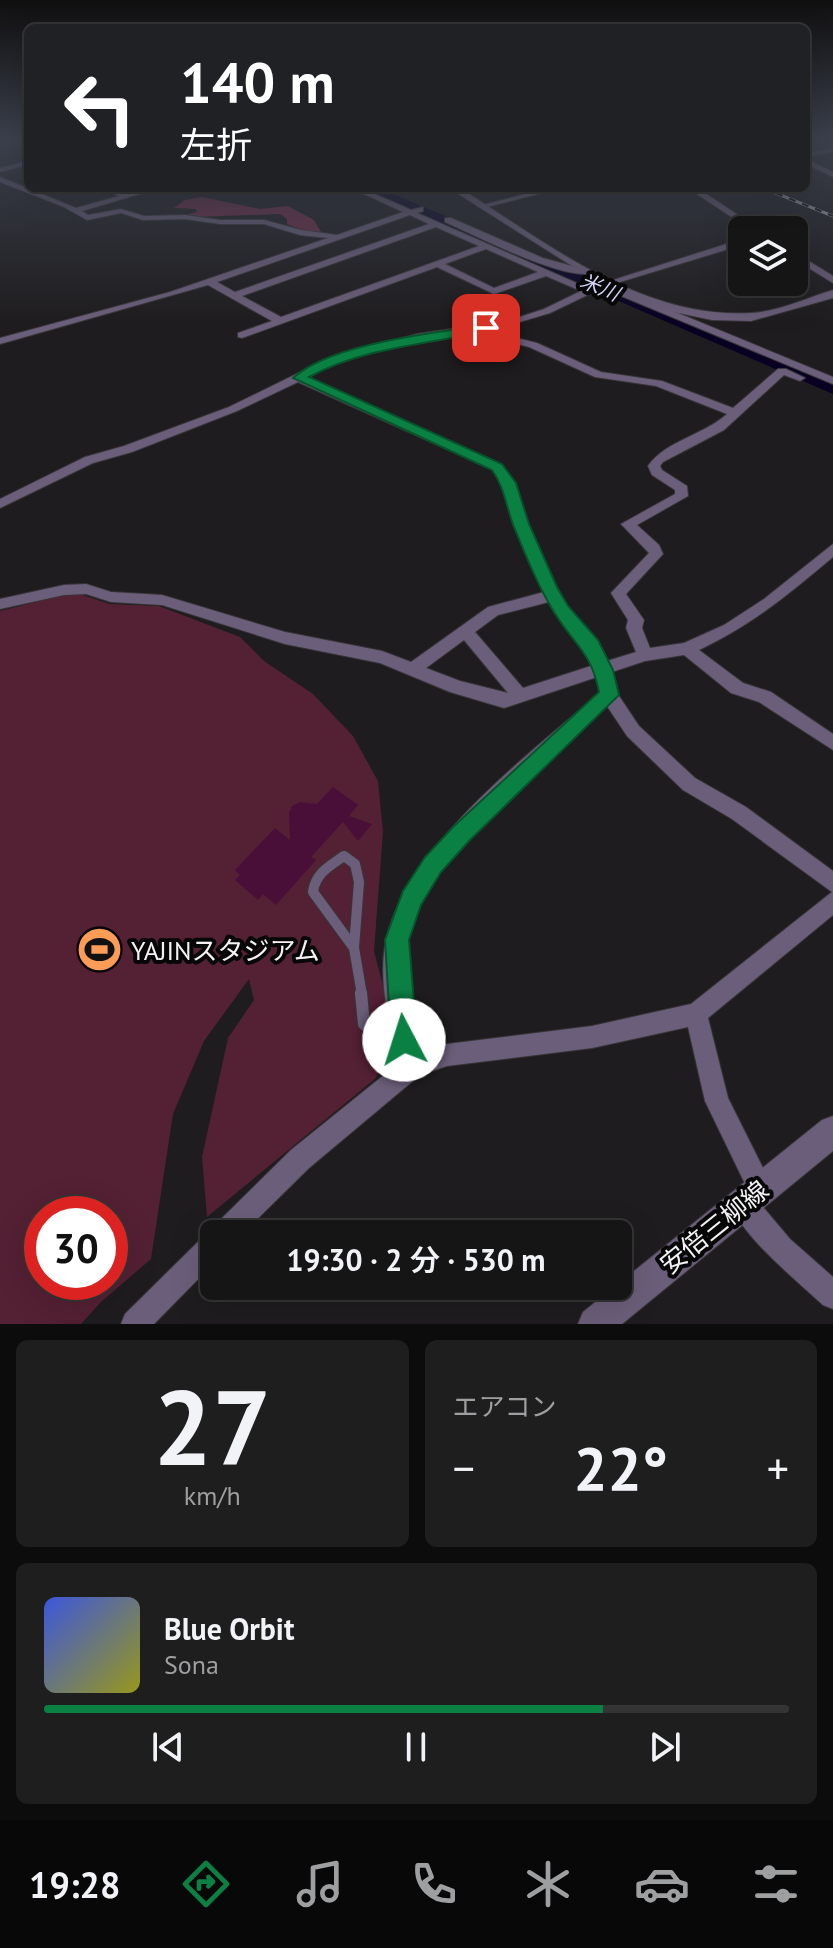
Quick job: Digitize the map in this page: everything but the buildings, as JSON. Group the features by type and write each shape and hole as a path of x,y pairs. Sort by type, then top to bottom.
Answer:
{"street":[{"path":"53,200 87,218 121,211 143,218 264,222 300,232 339,236"},
{"path":"77,210 113,200"},
{"path":"382,200 545,273 680,311 727,318 764,316 833,294"},
{"path":"399,200 557,265 581,273 589,272"},
{"path":"473,200 589,272 597,287 833,392"},
{"path":"483,206 509,200"},
{"path":"710,200 735,216"},
{"path":"0,341 210,282 420,209"},
{"path":"213,300 433,225"},
{"path":"0,504 89,460 128,449 233,409 329,362 394,343 486,328 547,311 597,287 728,246"},
{"path":"242,335 484,247"},
{"path":"437,264 494,291 545,273"},
{"path":"808,264 833,280"},
{"path":"210,282 280,321"},
{"path":"597,287 833,381"},
{"path":"486,328 599,375 658,383 735,413"},
{"path":"645,655 634,628 636,620 618,593 656,554 654,548 628,524 681,496 682,489 656,472 654,466 659,459 720,427 782,371"},
{"path":"299,378 497,467 509,483 521,524 562,611 591,645 604,670 609,695 633,731 689,784 739,813 833,883"},
{"path":"0,604 64,590 86,589 111,597 162,600 285,638 382,657 456,687 504,701 645,655 687,649 729,629 769,603 833,549"},
{"path":"413,669 493,611 554,595"},
{"path":"466,632 519,695"},
{"path":"687,649 737,688 765,697 833,743"},
{"path":"413,1066 404,1040 397,940 411,899 433,865 462,833 609,695"},
{"path":"238,1220 300,1159 413,1066 447,1055 592,1037 696,1014 833,902"},
{"path":"696,1014 717,1101 752,1197 781,1248 833,1295"},
{"name":"安倍三柳線","path":"595,1324 833,1131"},
{"path":"135,1324 200,1258"}],"lane":[{"path":"354,947 315,901 314,882 324,868 344,856 355,864 359,882 354,947 364,1024 413,1066"}],"shaded area":[{"path":"185,200 215,200 260,209 288,206 314,220 321,232 304,231 287,224 287,219 280,214 195,217 188,214 197,212 196,209 174,208"},
{"path":"64,595 82,595 110,604 159,606 240,637 264,661 313,694 353,736 378,781 383,832 374,951 394,1028 376,1078 207,1217 202,1157 228,1038 254,1000 249,979 204,1041 173,1114 151,1259 128,1279 128,1196 24,1196 24,1300 103,1300 81,1324 0,1324 0,611"}],"waterway":[{"name":"米川","path":"394,200 833,387"}],"railway":[{"path":"792,200 833,216"}],"place":[{"name":"YAJINスタジアム","path":"100,950"}],"route":[{"path":"404,1040 397,940 411,899 433,865 462,833 609,695 604,670 591,645 562,611 549,587 521,524 509,483 497,467 299,378 329,362 394,343 486,328"}]}
